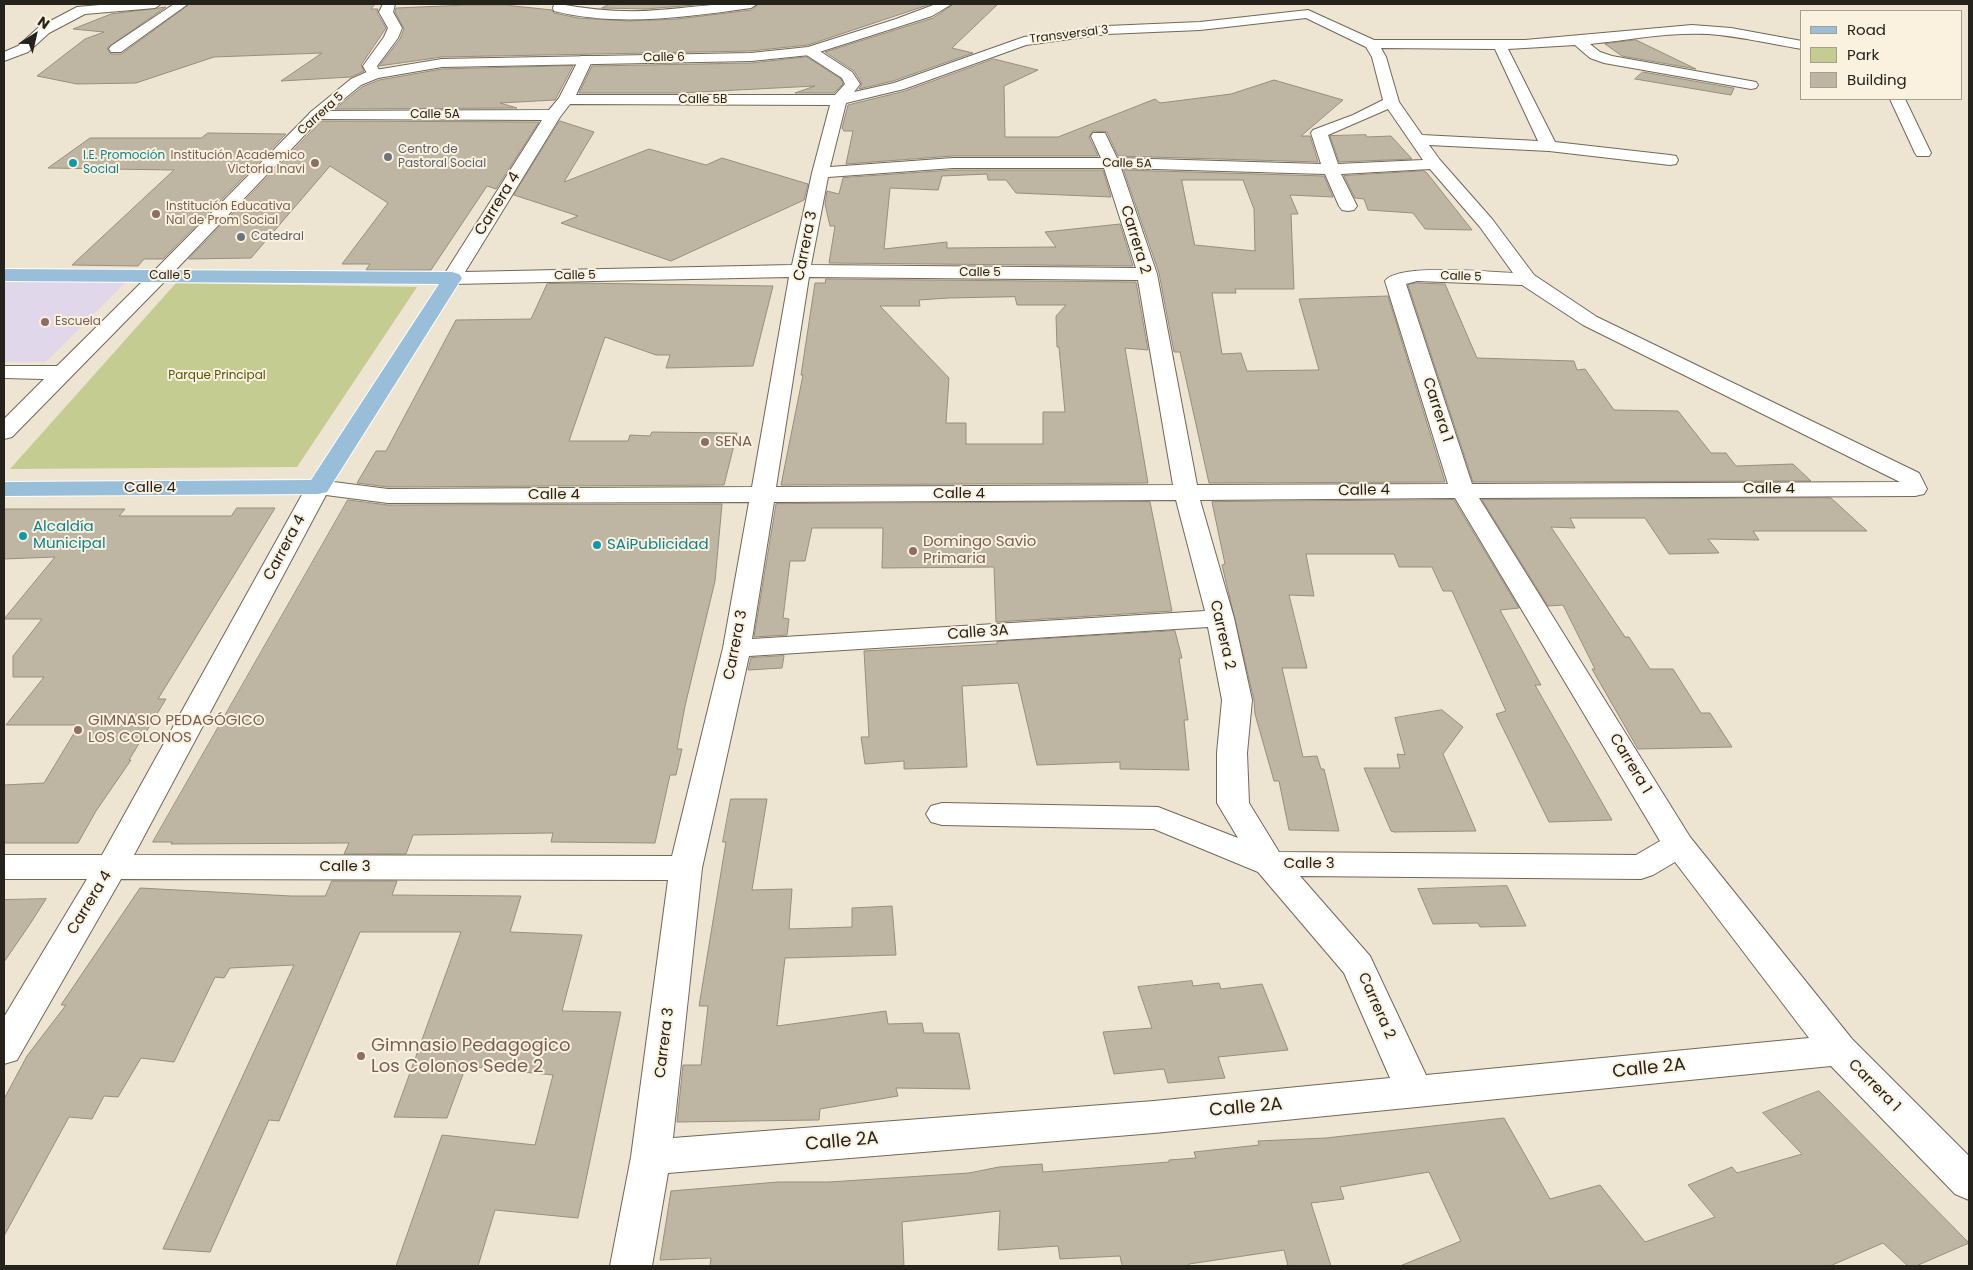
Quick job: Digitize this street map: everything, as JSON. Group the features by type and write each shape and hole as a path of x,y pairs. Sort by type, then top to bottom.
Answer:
{"main road":[{"name":"Calle 5","path":"4,275 452,278"},
{"name":"Carrera 4","path":"318,487 452,278"},
{"name":"Calle 4","path":"4,489 318,487"}],"street":[{"path":"4,57 23,49 44,30 82,10 108,6 156,4"},
{"path":"116,50 182,4"},
{"path":"374,74 370,66 391,38 395,28 386,12 389,4"},
{"path":"559,8 627,16 751,4"},
{"name":"Calle 6","path":"374,74 442,63 751,57 810,51 892,26 946,4"},
{"path":"1311,9 1372,44 1500,46 1578,41 1661,30 1702,30 1800,45"},
{"name":"Transversal 3","path":"839,100 899,86 1024,40 1107,30 1200,26 1311,9"},
{"path":"1578,41 1596,56 1609,60 1751,85"},
{"path":"1372,44 1379,57 1391,102 1416,140 1434,164 1486,223 1527,279"},
{"path":"1500,46 1549,146"},
{"name":"Carrera 3","path":"630,1266 652,1158 686,868 737,648 800,271 820,173 839,100 853,84 847,75 810,51"},
{"name":"Carrera 4","path":"452,278 553,115 566,100 586,59"},
{"name":"Carrera 5","path":"4,432 317,114 356,82 374,74"},
{"name":"Calle 5B","path":"566,100 839,100"},
{"path":"1898,100 1923,153"},
{"path":"1348,206 1331,168 1319,133 1358,118 1391,102"},
{"name":"Calle 5A","path":"317,114 553,115"},
{"name":"Carrera 2","path":"1100,136 1111,163 1147,274 1186,493 1220,618 1236,700 1232,753 1232,803 1270,864 1358,966 1415,1092"},
{"path":"1416,140 1549,146 1670,160"},
{"name":"Calle 5A","path":"820,173 953,163 1111,163 1331,168 1434,164"},
{"name":"Calle 5","path":"452,278 800,271 1147,274"},
{"name":"Calle 5","path":"1395,281 1416,275 1527,279"},
{"name":"Calle 4","path":"318,487 388,496 1915,489 1911,478 1590,321 1527,279"},
{"name":"Carrera 1","path":"1395,281 1462,490 1679,845 1839,1050 1969,1182"},
{"path":"4,372 63,373"},
{"name":"Carrera 4","path":"4,1049 112,866 318,487"},
{"name":"Calle 3A","path":"737,648 1220,618"},
{"name":"Calle 3","path":"942,814 1158,818 1270,864 1641,867 1679,845"},
{"name":"Calle 3","path":"4,867 686,868"},
{"name":"Calle 2A","path":"652,1158 1144,1118 1839,1050"}],"shaded area":[{"name":"Escuela","path":"4,280 126,282 46,362 4,362"}],"green space":[{"name":"Parque Principal","path":"176,283 417,287 297,467 10,469"}],"building":[{"path":"190,4 375,4 371,9 378,9 377,13 386,28 361,65 364,71 351,77 281,81 322,53 214,57 136,83 77,84 37,76 85,39 104,32 73,29 111,14 166,7 107,48 111,54 121,54"},
{"path":"610,4 706,4 646,9 602,8"},
{"path":"759,4 931,4 808,45 751,51 442,57 379,66 400,39 404,29 395,12 396,8 505,5 552,10 554,13 578,18 628,21 677,19 751,10"},
{"path":"954,4 998,4 952,48 973,53 893,81 859,89 862,84 854,71 825,52 933,18"},
{"path":"1636,40 1696,69 1622,56 1605,44"},
{"path":"807,57 841,79 843,84 834,93 795,93 815,86 679,93 579,93 592,66 751,63"},
{"path":"994,59 1038,70 1004,86 1005,137 1058,137 1155,99 1160,103 1231,94 1274,80 1343,100 1301,136 1310,136 1318,162 1118,156 1107,132 1093,131 1089,137 1098,156 953,156 846,164 853,131 844,131 842,128 848,105 905,91"},
{"path":"573,66 555,100 500,103 517,108 335,109 362,87 379,80 442,69"},
{"path":"1643,72 1734,88 1731,95 1635,79"},
{"path":"322,121 539,122 496,189 487,186 431,270 366,270 370,264 342,264 388,203 330,166 251,258 189,259"},
{"path":"560,121 594,132 564,182 649,149 706,165 722,158 808,184 804,200 671,261 561,223 578,216 514,195"},
{"path":"208,133 286,134 163,259 144,259 138,266 72,265 174,170 48,168 90,138 201,138"},
{"path":"1366,135 1367,137 1391,136 1412,159 1339,162 1330,136"},
{"path":"953,170 1103,170 1111,197 1016,193 1006,180 988,180 987,174 942,176 938,190 890,188 884,249 947,242 947,248 1056,247 1045,232 1120,224 1133,266 829,263 835,226 830,226 825,204 827,191 839,194 843,178"},
{"path":"1124,170 1324,176 1333,197 1290,195 1298,214 1291,214 1294,289 1235,289 1236,293 1212,293 1222,354 1241,353 1247,371 1319,370 1299,299 1388,296 1445,482 1209,483 1180,352 1174,352 1159,273","holes":["1182,180 1243,180 1254,209 1255,251 1195,245"]},
{"path":"1424,171 1472,230 1425,229 1413,213 1368,210 1364,199 1355,198 1344,176"},
{"path":"826,279 1136,282 1148,350 1125,348 1148,483 781,485 803,375 801,375 815,283 825,283","holes":["1015,297 1017,305 1066,305 1056,316 1057,347 1059,347 1065,412 1043,412 1043,444 966,444 966,423 946,423 949,378 880,306 920,306 919,300"]},
{"path":"1417,283 1445,284 1477,358 1574,361 1577,370 1585,369 1614,410 1678,411 1711,453 1726,453 1736,466 1793,464 1811,481 1473,482 1408,285"},
{"path":"547,284 773,286 753,366 666,368 670,355 656,355 605,337 569,441 628,441 630,435 650,436 652,432 737,433 724,485 388,487 357,483 376,451 386,451 456,320 531,319"},
{"path":"1831,498 1867,531 1753,531 1759,540 1708,539 1719,553 1669,554 1645,518 1570,518 1575,528 1551,527 1625,637 1629,637 1650,669 1673,669 1701,713 1710,713 1732,747 1638,749 1592,669 1595,669 1563,605 1548,606 1482,500"},
{"path":"348,500 388,505 722,504 715,581 685,706 677,749 682,749 676,775 670,775 655,843 551,842 553,833 413,835 406,854 344,854 349,843 171,844 172,842 153,842"},
{"path":"1454,500 1519,608 1500,610 1541,685 1535,685 1612,820 1549,822 1496,714 1506,711 1452,591 1443,591 1432,567 1399,567 1394,554 1306,554 1314,596 1289,595 1307,668 1282,668 1303,757 1317,756 1321,769 1324,769 1339,831 1289,830 1279,781 1274,781 1255,714 1254,700 1222,565 1225,564 1212,502"},
{"path":"1150,502 1172,611 996,622 994,567 882,568 883,528 812,528 805,561 790,561 783,618 789,619 787,635 754,637 776,504"},
{"path":"237,508 275,508 158,699 166,699 129,760 131,760 96,811 78,843 4,843 4,785 44,783 79,725 6,725 44,677 13,677 13,656 42,619 4,619 55,557 4,559 4,509 125,509 119,516 231,516"},
{"path":"1175,631 1182,658 1179,658 1188,720 1184,720 1189,770 1120,769 1120,762 1037,765 1018,683 962,686 967,767 904,769 904,761 865,764 861,737 869,737 864,651 997,644 997,642"},
{"path":"784,656 782,668 748,670 751,658"},
{"path":"1442,710 1463,727 1443,754 1476,831 1391,831 1364,768 1400,768 1397,754 1405,755 1395,718"},
{"path":"731,799 767,799 752,890 792,889 789,929 852,927 852,908 892,906 896,955 785,958 777,1026 886,1011 888,1024 922,1023 924,1033 959,1033 970,1089 896,1088 898,1096 820,1109 819,1120 677,1122 683,1065 701,1065 708,1006 699,1006 726,842 723,842"},
{"path":"332,881 397,881 392,895 521,896 510,932 582,935 562,1011 621,1012 578,1218 495,1210 478,1266 396,1266 442,1135 535,1145 553,1075 466,1066 447,1118 394,1117 461,932 360,932 279,1121 269,1120 210,1252 163,1249 294,965 230,968 224,978 215,977 174,1062 141,1058 118,1097 104,1096 92,1119 69,1117 4,1236 4,1099 27,1056 66,1005 61,1005 140,888 325,896"},
{"path":"1507,886 1526,926 1480,927 1478,923 1433,924 1418,889"},
{"path":"46,899 30,924 4,962 4,900"},
{"path":"1192,981 1193,986 1219,983 1221,989 1262,984 1288,1050 1218,1057 1225,1078 1168,1083 1164,1069 1114,1074 1103,1032 1152,1028 1138,987"},
{"path":"1819,1091 1969,1243 1916,1266 1908,1266 1883,1243 1830,1266 1400,1266 1461,1241 1429,1172 1340,1187 1344,1199 1311,1203 1331,1266 1288,1266 1284,1250 1189,1264 1189,1266 1122,1266 1120,1256 1060,1259 1058,1246 998,1250 1000,1211 902,1222 904,1266 710,1266 711,1258 660,1260 671,1191 778,1182 829,1182 969,1173 999,1167 1042,1164 1043,1172 1169,1162 1169,1160 1196,1158 1194,1152 1259,1145 1258,1141 1326,1138 1504,1118 1550,1199 1600,1185 1645,1242 1715,1217 1688,1185 1732,1167 1737,1173 1802,1154 1763,1113"}],"place":[{"name":"Centro de Pastoral Social","path":"388,157"},
{"name":"I.E. Promoción Social","path":"73,163"},
{"name":"Institución Academico Victoria Inavi","path":"315,163"},
{"name":"Institución Educativa Nal de Prom Social","path":"156,214"},
{"name":"Catedral","path":"241,237"},
{"name":"Escuela","path":"45,322"},
{"name":"SENA","path":"705,442"},
{"name":"Alcaldía Municipal","path":"23,536"},
{"name":"SAiPublicidad","path":"597,545"},
{"name":"Domingo Savio Primaria","path":"913,551"},
{"name":"GIMNASIO PEDAGÓGICO LOS COLONOS","path":"78,730"},
{"name":"Gimnasio Pedagogico Los Colonos Sede 2","path":"361,1056"}]}
